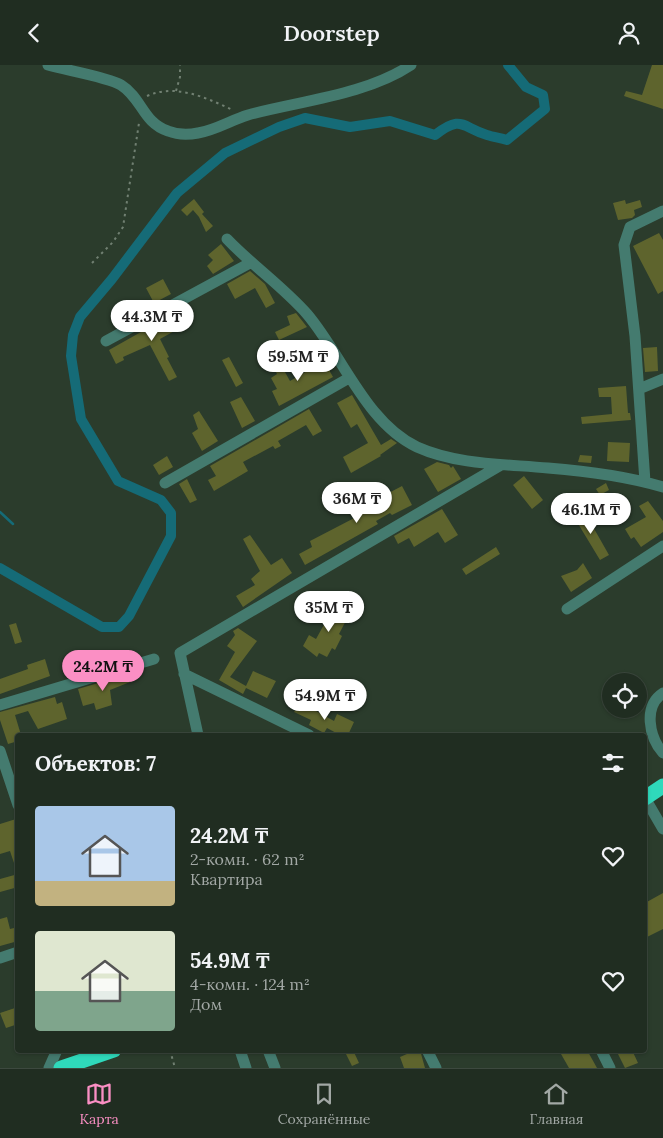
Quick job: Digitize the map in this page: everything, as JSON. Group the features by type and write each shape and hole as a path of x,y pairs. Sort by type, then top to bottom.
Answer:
{"highway":[{"path":"647,797 663,786"},
{"path":"62,1068 105,1053"}],"street":[{"path":"48,65 119,83 140,106 146,117 162,129 178,134 209,130 243,117 376,83 411,65"},
{"path":"645,482 639,389 625,238 630,227 663,211"},
{"path":"227,239 250,263 290,296 306,313 367,402 395,431 416,446 448,456 501,465 595,473 663,487"},
{"path":"106,341 250,263"},
{"path":"165,483 349,378"},
{"path":"639,389 663,379"},
{"path":"198,733 180,653 501,465"},
{"path":"567,609 663,546"},
{"path":"0,705 154,659"},
{"path":"184,674 305,733"},
{"path":"663,693 655,701 651,710 653,741 663,753"},
{"path":"0,751 15,796"},
{"path":"647,801 663,829"},
{"path":"0,958 15,953"},
{"path":"49,1068 56,1053"},
{"path":"241,1053 246,1068"},
{"path":"269,1053 275,1068"},
{"path":"428,1053 436,1068"},
{"path":"602,1053 610,1068"}],"path":[{"path":"176,91 180,77 180,65"},
{"path":"92,263 114,241 123,227 140,106 149,95 176,91 195,94 233,109 243,117"},
{"path":"171,1053 174,1068"}],"building":[{"path":"652,65 663,65 663,109 624,96 626,91 642,95"},
{"path":"194,199 204,212 202,214 213,226 206,232 199,217 193,210 187,216 181,210"},
{"path":"625,200 626,204 640,200 642,207 634,210 635,215 632,218 618,220 613,203"},
{"path":"659,233 663,240 663,291 658,294 633,246"},
{"path":"221,244 234,261 213,274 207,266 213,260 208,255"},
{"path":"250,271 265,284 275,303 266,308 255,288 235,299 227,284"},
{"path":"163,279 171,294 154,303 146,288"},
{"path":"180,310 187,324 160,339 177,377 169,381 150,345 123,357 124,360 116,364 109,350"},
{"path":"296,313 307,327 279,340 275,332 290,325 287,316"},
{"path":"657,347 658,371 645,372 643,348"},
{"path":"229,357 243,383 236,387 222,360"},
{"path":"324,361 333,377 279,406 272,391 277,389 271,378 277,374 274,368 281,365 290,381"},
{"path":"626,386 628,413 630,413 631,420 582,424 581,417 612,414 611,397 599,397 598,388"},
{"path":"352,395 381,445 391,439 397,443 381,456 351,473 343,457 368,443 357,424 351,428 337,403"},
{"path":"241,397 255,421 242,428 230,402"},
{"path":"309,409 322,431 313,436 306,425 278,441 281,446 275,449 273,446 243,462 248,471 214,491 208,480 216,476 210,466"},
{"path":"199,411 218,441 202,451 192,433 198,429 193,415"},
{"path":"608,442 630,443 629,462 607,461"},
{"path":"580,455 592,456 591,463 578,462"},
{"path":"167,456 173,467 159,475 153,465"},
{"path":"437,462 449,465 451,468 453,466 461,479 438,492 424,469"},
{"path":"524,476 543,500 532,509 513,485"},
{"path":"187,479 197,500 190,503 179,484"},
{"path":"606,483 609,490 600,495 596,489"},
{"path":"402,486 412,505 392,515 390,513 376,521 378,524 305,565 299,554 312,547 310,541 362,514 353,498 360,494 369,509 385,501 383,496"},
{"path":"648,501 663,521 663,532 641,547 634,537 631,539 625,529 646,517 639,506"},
{"path":"442,509 458,535 445,543 438,532 414,547 409,538 398,544 394,536"},
{"path":"584,511 609,555 600,560 574,517"},
{"path":"250,535 271,565 282,558 292,573 243,607 236,596 255,585 251,579 260,571 243,539"},
{"path":"496,547 500,554 466,575 462,569"},
{"path":"583,563 592,578 571,592 561,576 577,570"},
{"path":"336,603 351,611 339,634 342,636 335,650 332,648 327,657 319,653 317,657 303,646 309,635 316,639"},
{"path":"16,623 22,642 15,644 9,625"},
{"path":"238,628 257,641 230,677 246,686 253,671 276,681 267,698 246,688 243,694 219,680 235,652 227,646 235,635 233,631"},
{"path":"45,659 50,676 0,694 0,679 28,669 27,665"},
{"path":"132,673 135,680 110,690 112,705 96,710 94,703 83,706 78,689"},
{"path":"55,697 57,704 62,702 67,719 38,729 28,711 15,715 20,733 15,733 15,742 8,744 0,720 0,712"},
{"path":"300,702 334,721 337,714 354,722 349,733 336,733 327,728 324,733 309,725 311,720 294,712"},
{"path":"15,819 15,866 10,851 0,854 0,824"},
{"path":"15,875 15,888 0,892 0,879"},
{"path":"663,893 663,929 647,937 647,902"},
{"path":"7,917 10,929 15,928 15,942 0,946 0,919"},
{"path":"15,1008 15,1025 6,1028 0,1013"},
{"path":"346,1053 354,1053 359,1063 352,1066"},
{"path":"409,1053 421,1053 425,1068 404,1068 400,1057"},
{"path":"589,1053 597,1068 569,1068 561,1054"},
{"path":"618,1053 633,1053 638,1063 625,1068"}],"waterway":[{"path":"0,568 102,627 119,627 129,616 171,536 171,513 161,500 118,481 81,419 71,356 73,335 80,317 112,279 177,193 225,153 279,127 305,118 350,127 390,121 435,135 451,125 461,124 478,132 507,140 545,109 543,95 526,87 508,65"},
{"path":"0,512 13,524"}]}
